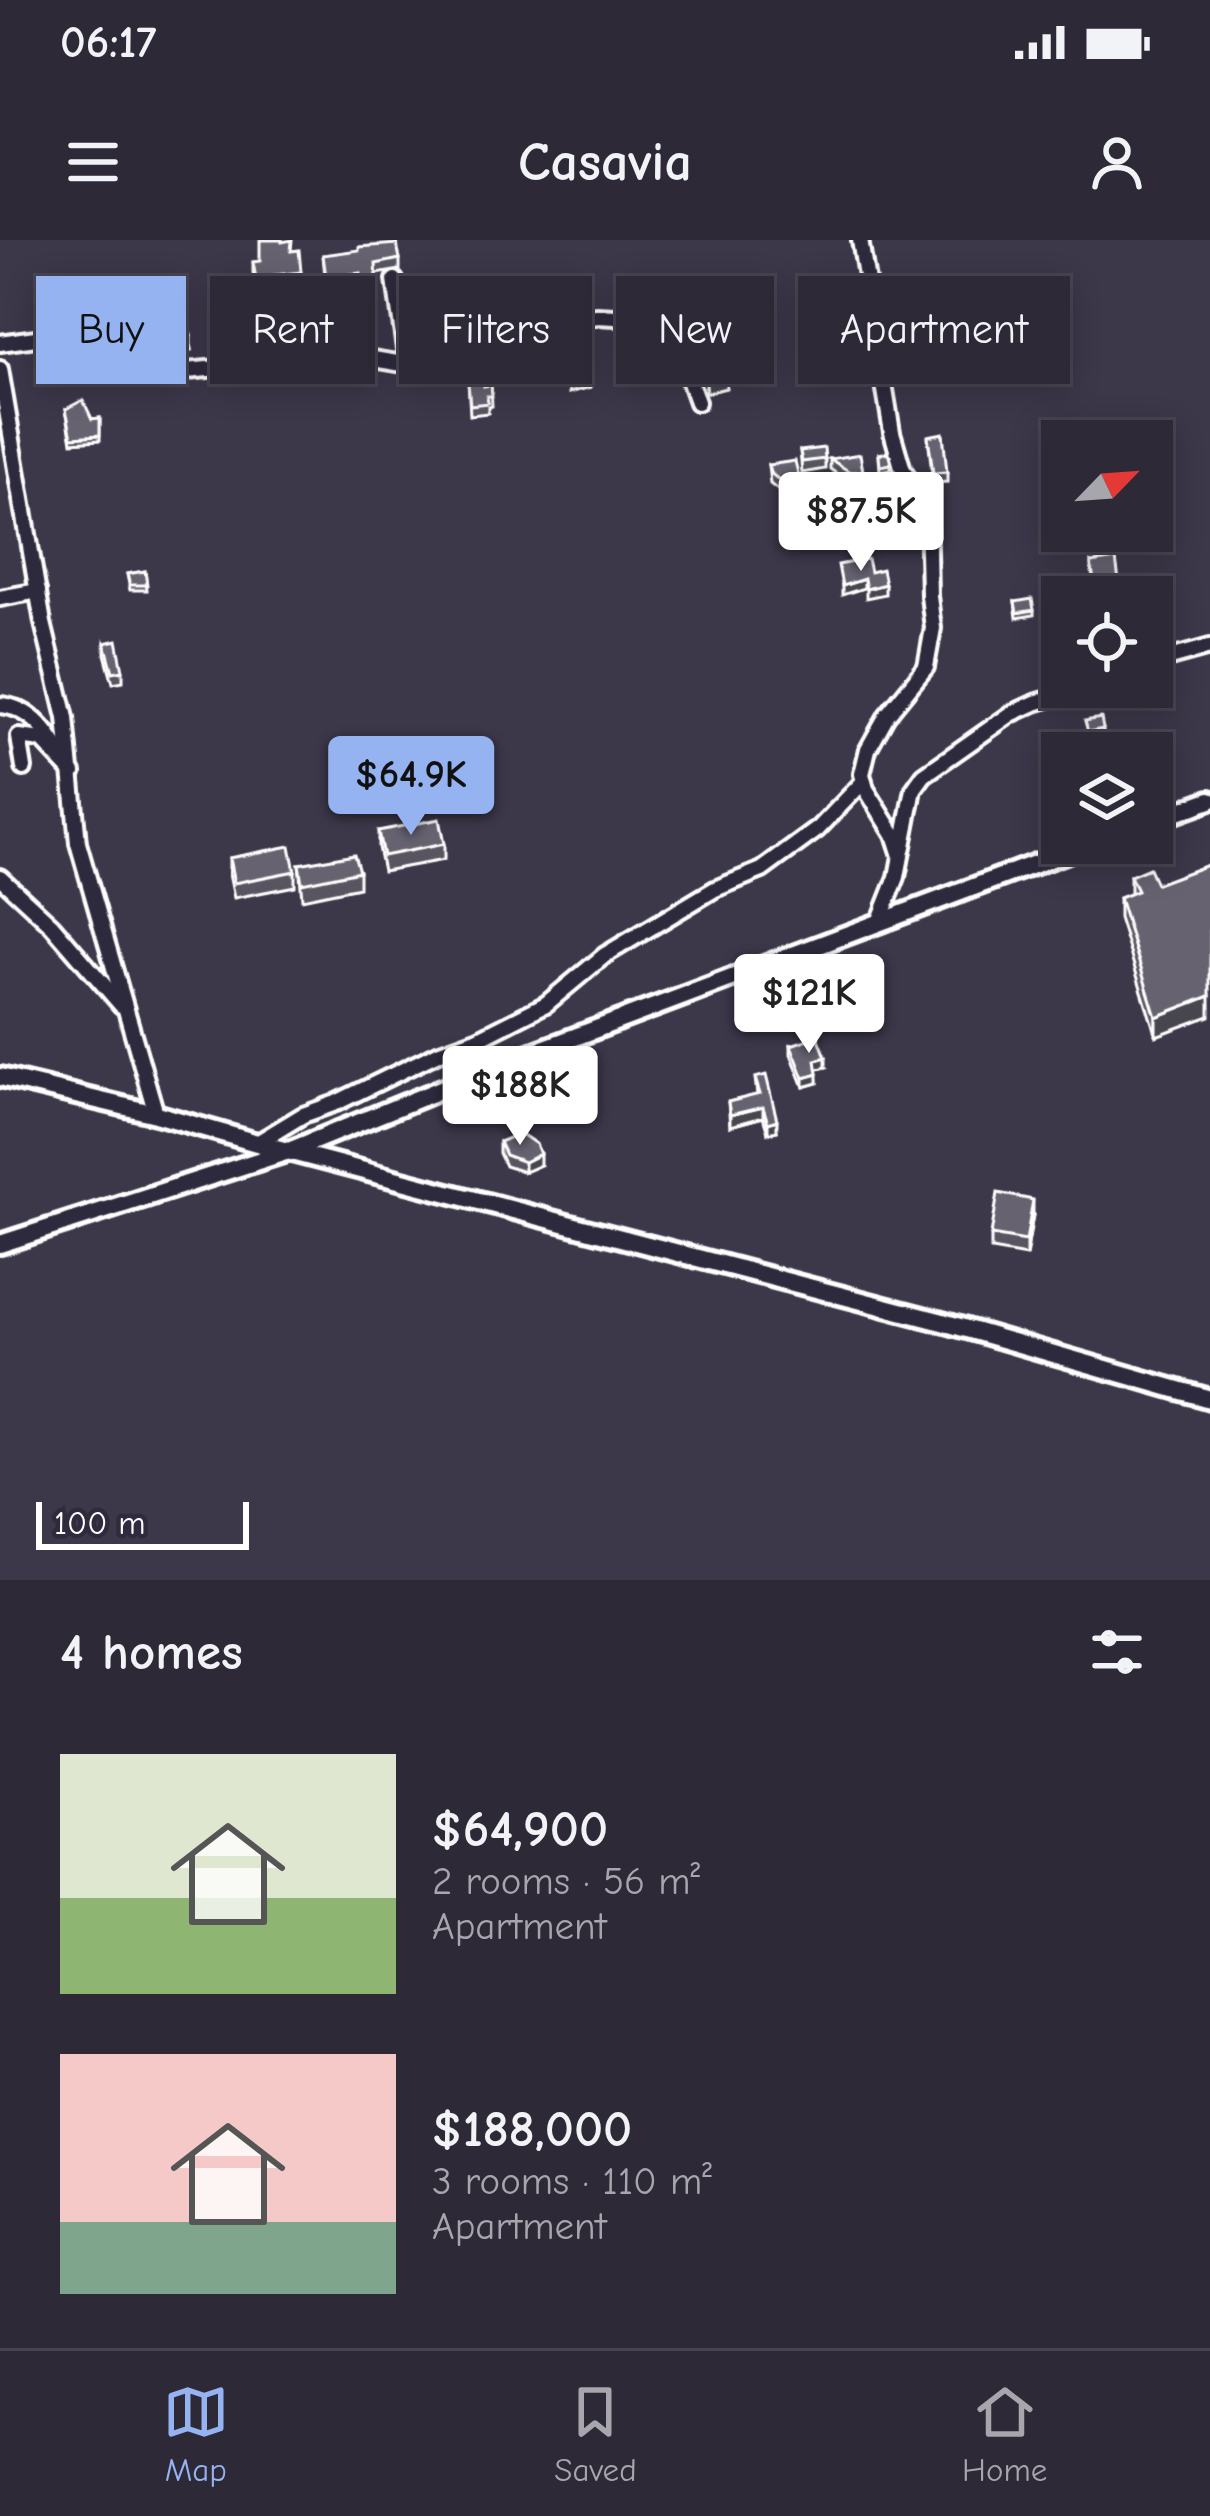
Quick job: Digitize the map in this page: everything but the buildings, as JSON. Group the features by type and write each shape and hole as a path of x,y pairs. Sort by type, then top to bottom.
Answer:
{"street":[{"path":"860,240 892,432 907,478 927,506 933,628 926,667 887,715 868,749 862,774 901,856"},
{"path":"395,280 399,308"},
{"path":"592,317 616,317 645,330 682,363 697,402"},
{"path":"0,343 72,333 81,340 92,370 125,377 218,368 286,355 399,362"},
{"path":"0,369 4,418 43,622 62,693 78,843 157,1114"},
{"path":"1,597 38,590"},
{"path":"1173,655 1210,647"},
{"path":"880,920 897,878 914,789 924,775 1011,715 1041,701"},
{"path":"0,705 15,706 42,724 73,772"},
{"path":"24,768 19,736 42,740 73,772"},
{"path":"257,1142 303,1115 546,1004 604,955 715,889 762,870 818,829 864,781"},
{"path":"1173,815 1209,804"},
{"path":"0,1244 289,1151 503,1064 1041,861"},
{"path":"0,877 52,926 124,1008"},
{"path":"0,1077 157,1114 939,1321 1210,1399"}]}
